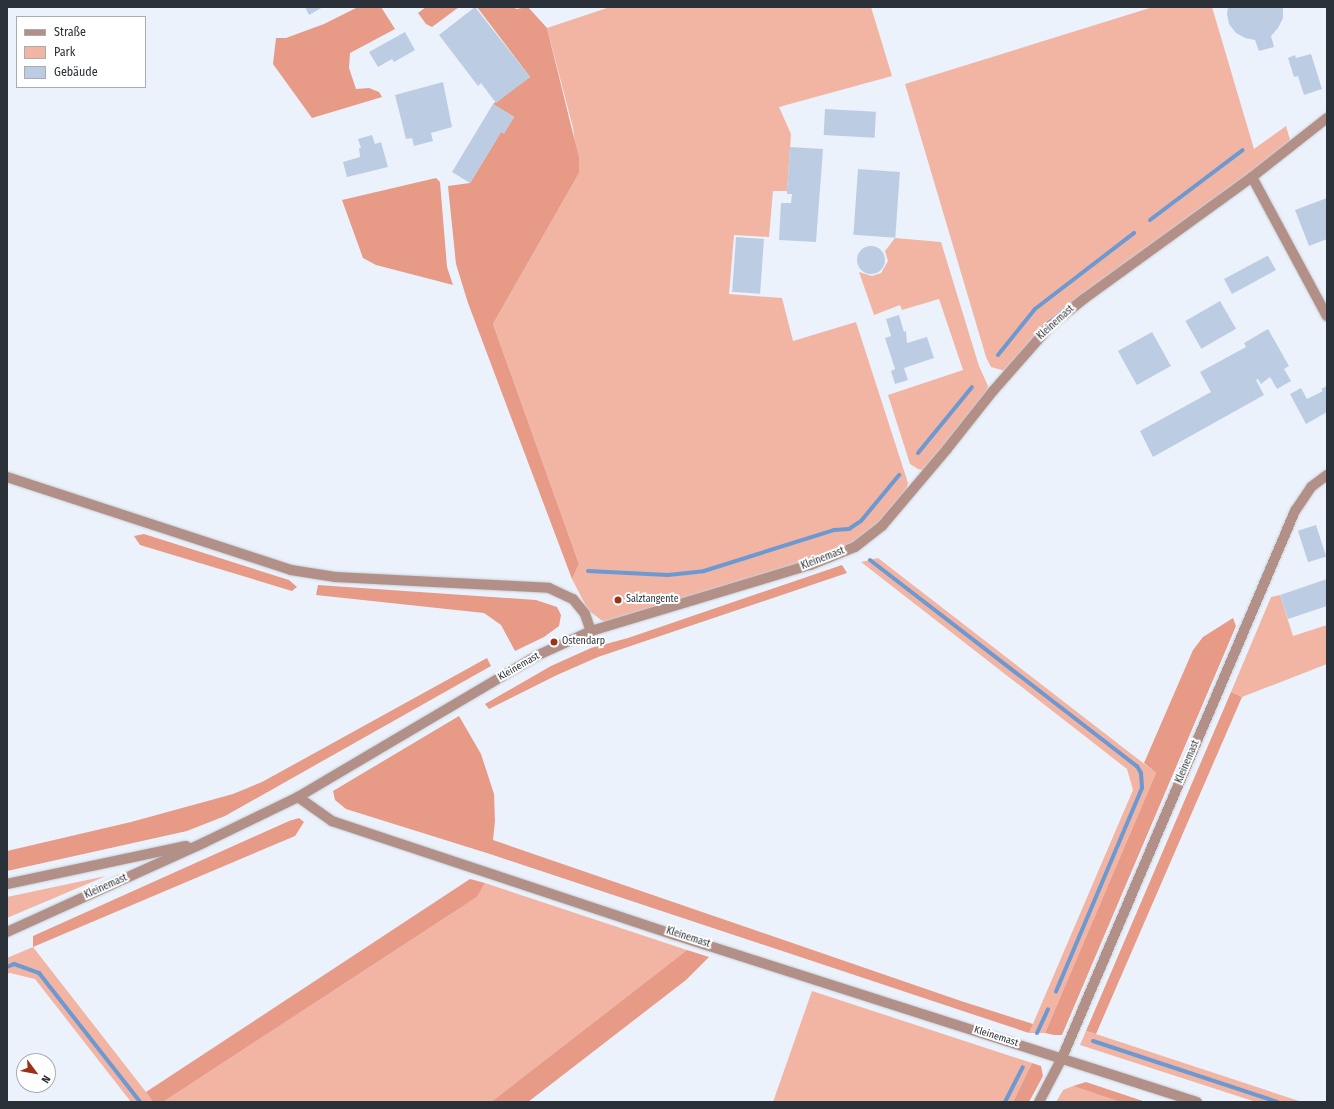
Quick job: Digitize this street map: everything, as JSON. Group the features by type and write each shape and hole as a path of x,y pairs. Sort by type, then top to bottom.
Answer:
{"street":[{"name":"Kleinemast","path":"7,932 206,842 298,797 536,656 591,632 810,565 855,547 882,526 948,449 993,391 1051,325 1085,298 1252,177 1327,118"},
{"path":"1252,177 1327,316"},
{"name":"Kleinemast","path":"1039,1102 1062,1058 1295,511 1312,487 1327,475"},
{"path":"7,477 292,570 335,577 549,588 573,599 585,614 591,632"},
{"name":"Kleinemast","path":"298,797 332,821 675,935 1197,1102"},
{"name":"Kleinemast","path":"7,884 206,842"}],"green space":[{"path":"610,7 871,7 892,76 779,107 791,134 787,191 773,191 769,237 734,235 729,294 782,298 793,341 856,322 908,483 906,491 882,520 856,541 842,548 786,568 608,623 601,620 588,610 572,579 579,564 493,324 579,173 573,128 547,28"},
{"path":"1153,7 1212,7 1254,149 1286,126 1291,143 1052,318 1005,371 991,367 986,357 905,84"},
{"path":"895,238 941,242 979,366 988,386 987,392 926,468 922,470 910,464 888,395 963,370 939,299 902,310 900,305 874,315 859,272 872,276 881,273 888,261 885,251"},
{"path":"878,558 1156,773 1045,1033 1029,1033 1133,790 1127,769 861,562"},
{"path":"1280,595 1293,636 1327,625 1327,664 1242,697 1231,692 1271,597"},
{"path":"106,876 7,918 7,897"},
{"path":"485,883 687,950 491,1102 163,1102 477,897"},
{"path":"33,947 153,1102 131,1102 35,979 10,973 7,974 7,958"},
{"path":"812,991 1032,1063 1013,1102 773,1102"},
{"path":"1086,1031 1302,1102 1256,1102 1080,1045"},
{"path":"1073,1086 1120,1102 1056,1102 1063,1090"}],"shaded area":[{"path":"358,7 381,7 395,29 350,53 349,68 356,89 369,88 379,92 382,97 312,118 273,64 276,38 286,38 324,24"},
{"path":"426,7 459,7 432,27 426,24 418,13"},
{"path":"477,7 514,7 516,9 528,7 547,28 579,158 579,173 493,324 579,564 572,579 468,303 456,264 448,186 470,183 501,132 504,133 514,117 493,104 530,77"},
{"path":"436,178 440,182 447,267 453,285 376,265 363,258 342,200"},
{"path":"144,534 289,580 297,587 292,591 140,545 134,536"},
{"path":"842,565 847,573 598,657 557,675 489,709 485,704 551,666 591,648 628,638"},
{"path":"318,585 536,600 557,607 561,615 559,626 544,637 515,651 501,625 484,613 316,595"},
{"path":"1233,618 1236,626 1062,1035 1045,1033 1156,773 1144,763 1193,650 1203,637"},
{"path":"487,658 491,666 225,816 187,831 7,871 7,851 131,822 233,794 262,782"},
{"path":"1231,692 1242,697 1096,1034 1086,1031"},
{"path":"459,716 481,754 494,794 495,821 493,840 961,1001 1033,1024 1029,1033 490,854 346,809 335,800 333,791"},
{"path":"299,818 304,822 295,836 33,947 33,936 289,821"},
{"path":"470,879 485,883 477,897 163,1102 153,1102 146,1092"},
{"path":"687,950 709,957 686,980 528,1102 491,1102"},
{"path":"1032,1063 1041,1066 1043,1076 1029,1102 1013,1102"},
{"path":"1086,1082 1146,1102 1120,1102 1073,1086"}],"building":[{"path":"305,7 323,7 309,15"},
{"path":"475,7 530,77 496,103 481,83 478,86 439,35"},
{"path":"1228,7 1283,7 1283,18 1278,28 1271,36 1274,47 1259,51 1255,40 1245,38 1236,33 1229,24 1227,14"},
{"path":"405,32 415,50 394,62 392,59 378,67 369,52"},
{"path":"1311,54 1322,89 1304,95 1298,76 1294,77 1288,58 1295,55 1296,58"},
{"path":"443,82 452,127 431,133 433,141 414,146 412,138 406,139 395,95"},
{"path":"493,104 514,117 504,134 501,132 470,183 452,172"},
{"path":"825,109 876,112 875,138 824,135"},
{"path":"372,135 375,144 381,142 388,167 347,177 343,162 360,157 359,148 361,148 358,139"},
{"path":"790,147 823,149 816,242 779,240 781,203 791,203 792,194 787,194"},
{"path":"858,169 900,172 895,238 853,235"},
{"path":"1327,198 1327,239 1309,246 1295,210"},
{"path":"736,237 764,239 760,294 732,292"},
{"path":"871,246 881,250 885,260 881,270 871,274 861,270 857,260 861,250"},
{"path":"1267,256 1276,270 1232,294 1224,279"},
{"path":"1220,301 1236,329 1201,349 1185,321"},
{"path":"899,315 904,332 906,331 907,343 927,337 934,358 904,368 908,380 895,384 891,371 895,369 885,338 891,336 886,319"},
{"path":"1268,329 1289,366 1284,369 1291,381 1277,389 1270,377 1261,384 1258,379 1256,380 1264,395 1153,457 1140,431 1211,392 1200,372 1246,347 1244,343"},
{"path":"1152,332 1171,366 1137,385 1118,351"},
{"path":"1327,386 1327,412 1306,424 1290,394 1301,388 1307,399 1323,391 1321,389"},
{"path":"1316,525 1326,556 1308,562 1298,531"},
{"path":"1327,579 1327,606 1288,619 1280,595"}],"waterway":[{"path":"1150,220 1243,150"},
{"path":"998,355 1035,309 1134,233"},
{"path":"918,453 972,387"},
{"path":"588,571 668,575 704,571 834,530 849,529 861,521 899,475"},
{"path":"870,560 1137,766 1141,773 1142,788 1056,992"},
{"path":"7,967 14,964 39,973 140,1102"},
{"path":"1037,1033 1048,1009"},
{"path":"1093,1041 1277,1102"},
{"path":"1005,1102 1023,1067"}],"place":[{"name":"Salztangente","path":"618,600"},
{"name":"Ostendarp","path":"554,642"}]}
